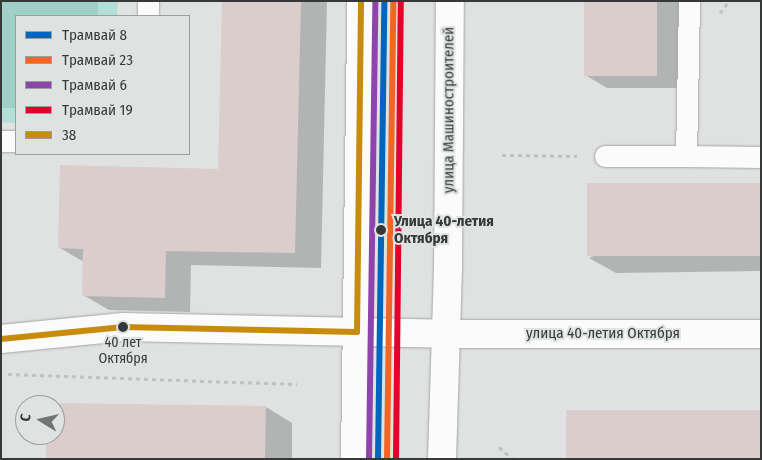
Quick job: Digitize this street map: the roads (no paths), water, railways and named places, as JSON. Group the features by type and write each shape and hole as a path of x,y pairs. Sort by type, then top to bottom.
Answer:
{"main road":[{"path":"355,459 361,1"},
{"name":"улица Машиностроителей","path":"442,459 450,1"},
{"path":"1,339 123,328 357,332"},
{"name":"улица 40-летия Октября","path":"357,332 445,334 761,334"}],"lane":[{"path":"148,1 148,15"},
{"path":"686,156 689,1"},
{"path":"1,141 15,141"},
{"path":"605,156 761,157"}],"tram line":[{"name":"6","path":"369,459 375,1"},
{"name":"8","path":"378,459 384,1"},
{"name":"23","path":"387,459 393,1"},
{"name":"19","path":"396,459 401,1"}],"place":[{"name":"Улица 40-летия Октября","path":"381,230"},
{"name":"40 лет Октября","path":"123,327"}]}
